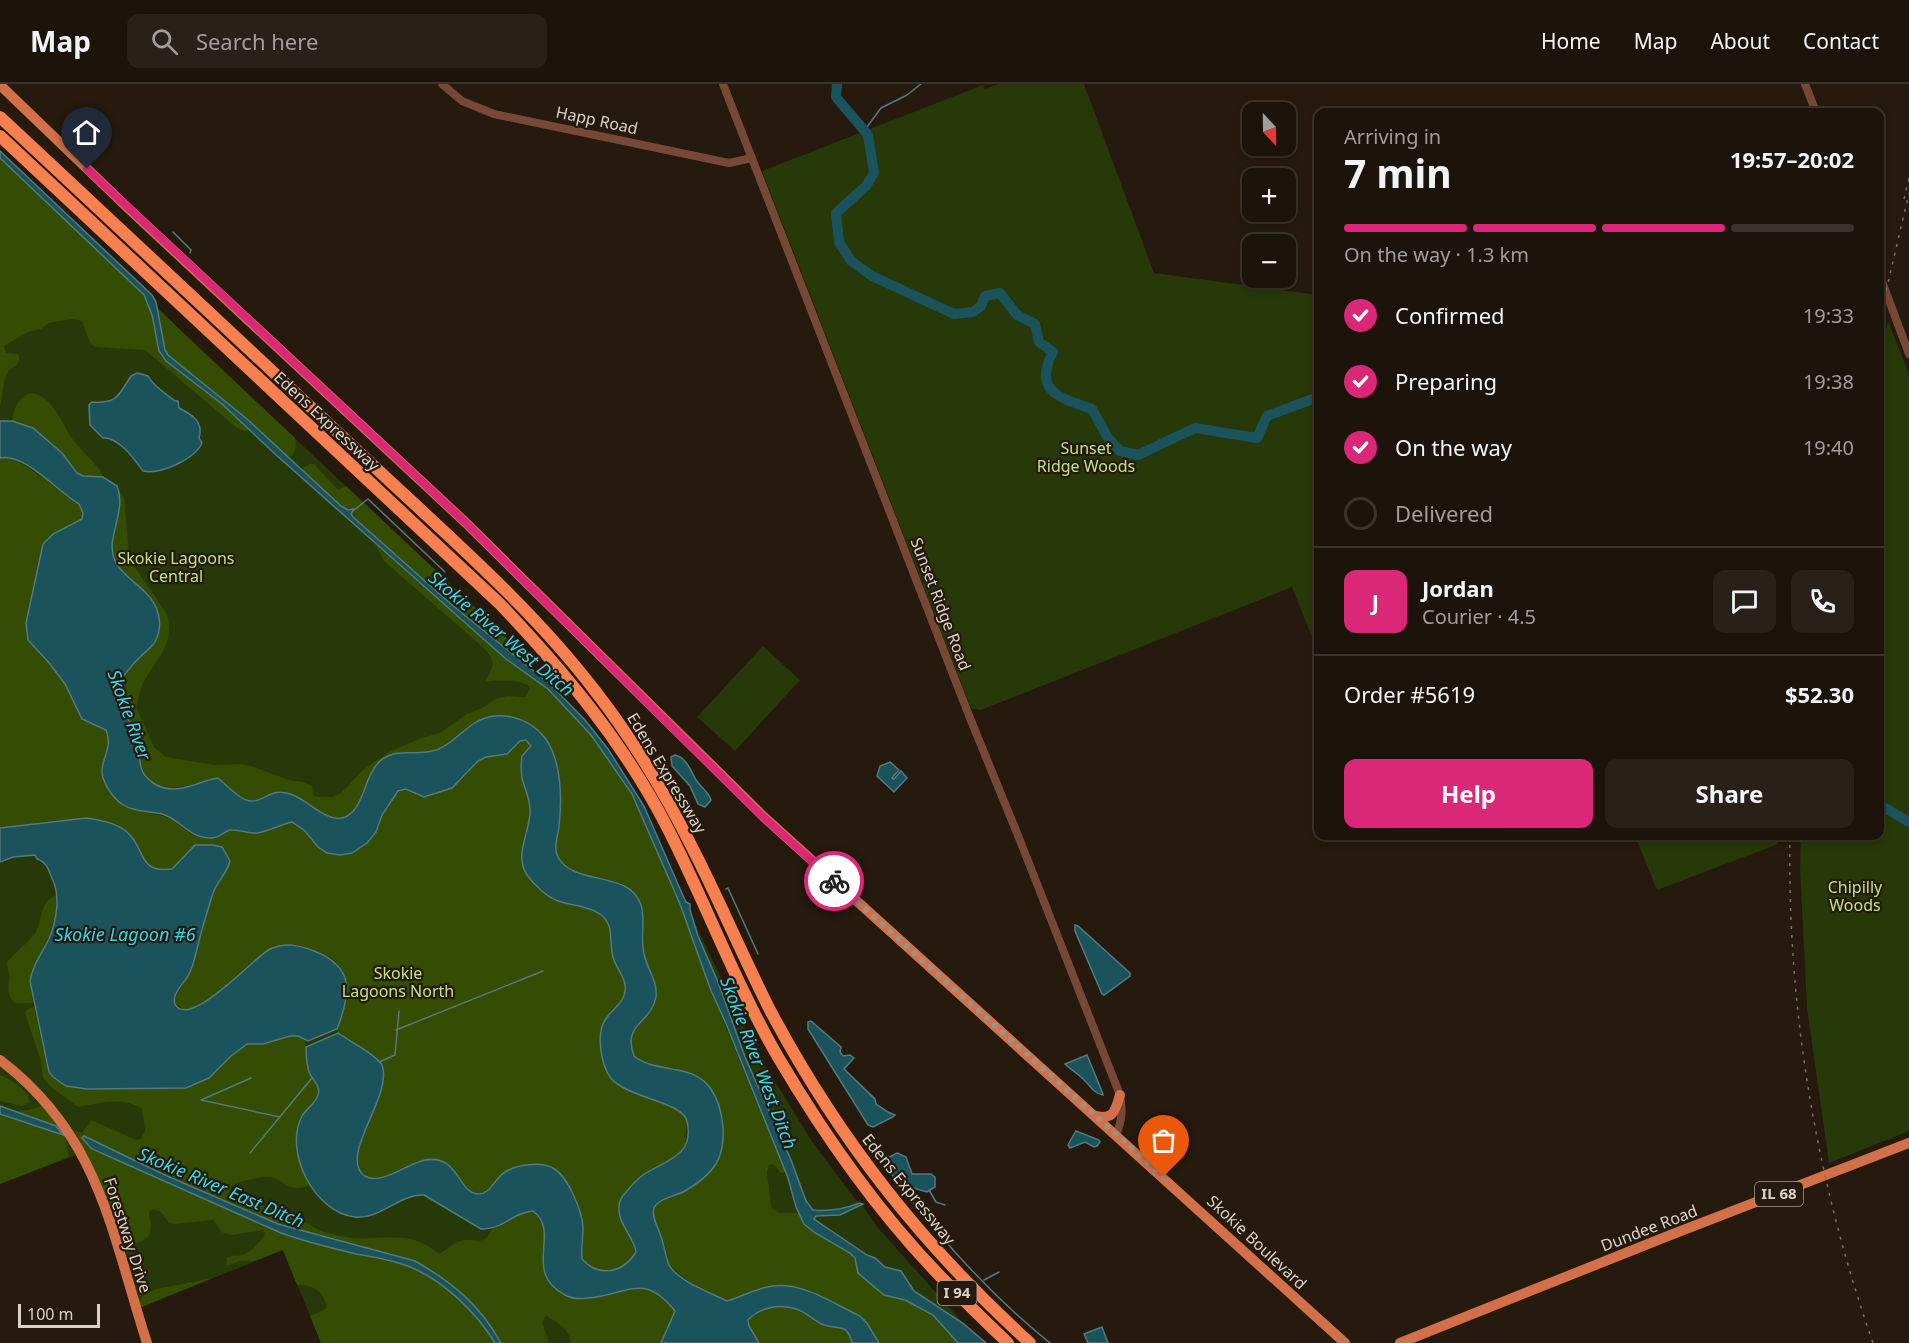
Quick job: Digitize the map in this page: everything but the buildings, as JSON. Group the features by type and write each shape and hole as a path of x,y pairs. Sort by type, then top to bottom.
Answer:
{"highway":[{"name":"Edens Expressway","path":"0,117 451,539 527,613 565,654 610,711 670,804 772,1013 826,1107 893,1201 950,1265 1030,1343"},
{"name":"Edens Expressway","path":"0,136 500,604 571,683 605,727 652,799 694,882 750,1003 777,1055 811,1112 897,1227 939,1275 1008,1343"}],"main road":[{"name":"Skokie Boulevard","path":"0,85 129,209 465,522 757,811 1116,1135 1334,1338 1345,1343"},
{"name":"Forestway Drive","path":"0,1060 25,1081 56,1113 86,1161 109,1219 147,1343"},
{"path":"1095,1116 1107,1118 1112,1114 1120,1095"},
{"name":"Dundee Road","path":"1401,1343 1909,1143"}],"street":[{"name":"Happ Road","path":"442,84 462,101 494,114 729,163 752,158"},
{"name":"Sunset Ridge Road","path":"723,84 970,718 1120,1095 1121,1122 1116,1135"},
{"path":"1805,84 1814,108"},
{"path":"1884,286 1909,354"}],"green space":[{"name":"Sunset Ridge Woods","path":"999,84 1084,84 1154,273 1242,285 1242,288 1266,288 1314,294 1314,642 1292,587 981,710 971,708 762,171 983,85 985,89"},
{"name":"Skokie Lagoons North","path":"0,155 120,269 185,335 496,627 529,662 524,667 612,759 811,1225 983,1343 321,1343 283,1250 139,1308 84,1152 0,1184"},
{"path":"0,158 144,295 149,304 160,355 222,404 250,430 244,431 237,428 145,350 95,347 90,343 82,321 72,319 49,323 4,346 6,353 18,354 19,360 6,376 0,406"},
{"path":"157,308 295,438 295,449 289,458 247,419 168,355 165,351"},
{"name":"Chipilly Woods","path":"1888,321 1909,374 1909,1131 1829,1163 1807,1008 1800,868 1801,840 1884,840 1884,340"},
{"path":"30,393 45,399 51,405 74,441 100,470 103,477 83,476 77,473 33,428 12,421 17,404"},
{"path":"7,456 26,466 79,504 83,513 82,519 67,526 44,544 26,623 41,656 65,684 82,719 106,730 110,746 102,767 123,805 172,819 189,833 220,836 229,831 262,832 292,822 305,831 311,840 352,853 375,835 394,795 406,789 414,794 462,780 478,761 486,757 507,754 520,741 526,740 530,743 522,777 529,796 531,814 522,844 556,900 588,908 608,922 611,945 626,984 625,994 601,1030 603,1058 611,1077 627,1090 674,1107 683,1113 687,1120 685,1145 680,1154 644,1174 622,1197 619,1206 636,1252 624,1265 603,1271 582,1259 581,1217 568,1185 552,1166 481,1195 468,1188 453,1167 383,1178 366,1175 359,1166 359,1152 383,1080 382,1067 369,1053 338,1033 345,999 345,979 336,962 327,956 295,944 255,959 216,994 191,1010 184,1010 175,1003 175,998 189,974 214,890 228,868 230,861 222,847 195,845 175,867 165,871 153,868 141,855 136,844 59,820 0,828 0,458"},
{"path":"314,464 336,488 346,486 496,627 529,662 529,667 452,605 353,517 351,514 353,510 341,506 301,469"},
{"path":"120,492 124,497 129,554 132,563 167,614 169,628 167,641 163,652 143,683 137,709 154,747 166,757 215,765 251,766 312,786 313,795 318,797 333,797 342,792 363,770 389,752 421,738 440,733 467,714 496,699 507,696 526,697 530,687 520,682 486,681 493,665 485,649 384,561 376,545 506,659 548,689 591,735 623,778 640,811 680,904 710,988 785,1172 781,1173 773,1164 769,1165 767,1172 771,1207 778,1213 799,1213 805,1224 850,1253 855,1258 858,1273 884,1295 905,1300 933,1314 958,1343 879,1343 860,1316 803,1289 779,1285 762,1288 727,1301 692,1284 669,1265 666,1249 653,1215 654,1208 660,1202 683,1192 722,1133 722,1117 718,1104 675,1068 650,1065 634,1057 631,1047 634,1032 652,1008 656,994 655,983 644,957 643,925 620,884 574,871 563,864 557,856 555,848 561,811 556,764 544,737 531,724 452,739 441,748 431,752 418,752 370,774 355,809 345,817 338,819 325,815 292,795 281,794 252,801 243,799 218,778 164,788 146,779 141,769 136,733 116,705 113,694 115,685 138,656 147,594 124,574 114,559 113,545"},
{"path":"763,646 800,680 735,751 697,717"},
{"path":"1637,840 1778,840 1778,844 1657,890"},
{"path":"57,895 56,916 49,937 32,970 30,981 33,1003 15,1003 8,991 7,962 35,933 45,905"},
{"path":"691,915 754,1047 811,1140 860,1203 837,1210 819,1211 813,1210 806,1201 791,1160 745,1057"},
{"path":"34,1007 43,1050 87,1089 177,1089 194,1086 216,1073 231,1056 247,1044 263,1044 281,1038 298,1036 305,1041 307,1061 319,1089 318,1095 302,1117 302,1168 310,1185 298,1188 270,1177 262,1177 236,1183 229,1193 250,1203 291,1213 326,1233 355,1238 406,1238 422,1243 439,1254 461,1241 483,1240 492,1229 533,1211 544,1226 542,1254 581,1299 631,1288 642,1289 663,1299 675,1311 661,1343 571,1343 565,1330 546,1316 542,1322 549,1343 501,1343 484,1317 464,1296 441,1277 415,1261 278,1224 128,1157 92,1149 281,1233 356,1254 397,1262 423,1273 447,1289 469,1309 495,1343 321,1343 310,1316 327,1308 326,1302 317,1290 297,1285 283,1250 254,1261 240,1261 226,1266 227,1258 245,1254 255,1246 265,1234 263,1230 232,1235 221,1232 214,1220 169,1223 160,1211 153,1209 149,1212 151,1224 148,1237 134,1243 118,1240 75,1131 82,1133 91,1120 136,1140 141,1139 145,1131 142,1109 119,1102 103,1102 78,1107 52,1088 43,1078 41,1061 25,1012"},
{"path":"0,1075 22,1089 30,1102 22,1106 0,1101"},
{"path":"42,1106 63,1134 69,1157 0,1184 0,1114 63,1135 56,1126 15,1111"},
{"path":"862,1205 879,1229 964,1324 914,1291 906,1279 893,1268 885,1267 814,1218 850,1212"},
{"path":"213,1278 139,1308 138,1305 143,1295 156,1289"},
{"path":"781,1306 795,1309 824,1325 845,1329 850,1334 852,1343 759,1343 748,1320 759,1312"}],"water":[{"path":"0,151 152,295 156,302 165,350 168,355 247,419 341,506 348,510 354,509 351,514 353,517 452,605 551,685 585,720 608,749 644,806 684,898 690,904 698,936 718,982 745,1057 791,1160 806,1201 813,1210 819,1211 837,1210 863,1204 840,1215 816,1216 814,1219 875,1258 885,1267 901,1271 914,1291 964,1324 986,1343 958,1343 933,1315 905,1300 884,1295 858,1273 855,1258 850,1253 804,1224 796,1207 788,1178 710,988 680,904 632,794 591,735 548,689 506,659 222,404 166,361 159,351 152,315 144,295 0,158"},
{"path":"137,373 148,376 160,390 178,401 179,408 193,416 199,423 199,438 202,443 198,449 185,460 158,471 143,471 120,445 109,438 103,438 90,425 89,405 92,402 112,400 131,376"},
{"path":"0,421 12,421 33,428 62,453 77,473 83,476 103,477 117,486 120,505 112,542 114,558 123,572 154,603 159,616 159,629 155,642 115,686 114,693 118,705 138,734 142,769 149,780 155,784 175,789 218,778 246,800 257,800 278,792 285,793 299,798 325,815 339,818 352,813 357,807 370,775 380,761 393,754 438,749 482,719 502,716 522,720 545,738 551,747 558,769 560,805 556,846 558,857 576,872 625,887 635,894 641,905 643,948 654,980 656,997 649,1013 634,1030 631,1045 634,1056 653,1065 694,1075 711,1089 719,1106 723,1136 720,1156 716,1164 694,1185 656,1205 653,1211 669,1265 673,1271 687,1281 727,1301 762,1288 779,1285 803,1289 860,1316 879,1343 852,1343 848,1332 842,1328 824,1325 800,1310 783,1306 758,1312 748,1320 759,1343 661,1343 675,1311 654,1292 634,1288 601,1296 576,1298 565,1295 552,1285 543,1264 544,1230 541,1220 533,1211 525,1212 495,1227 481,1229 424,1195 406,1198 373,1215 364,1217 340,1213 327,1205 306,1178 300,1163 297,1131 302,1116 315,1101 319,1092 308,1068 306,1047 338,1033 369,1053 382,1065 384,1078 361,1140 358,1155 358,1167 365,1176 379,1178 418,1162 436,1160 445,1162 471,1192 482,1194 501,1175 510,1170 529,1165 548,1166 564,1178 580,1212 583,1227 582,1259 603,1271 610,1271 624,1265 636,1252 621,1219 620,1202 635,1182 682,1150 687,1143 687,1121 683,1114 675,1109 617,1084 607,1071 600,1041 602,1026 622,999 625,986 614,961 610,930 605,919 587,908 550,897 533,883 523,867 523,844 530,813 529,799 521,773 522,756 531,746 526,740 520,741 507,754 486,757 478,761 452,788 424,797 406,789 398,791 382,815 376,832 367,843 352,853 340,855 327,853 318,847 305,831 292,822 257,833 230,830 216,837 202,837 190,832 169,817 131,809 116,799 106,785 102,772 108,744 106,730 82,719 65,684 28,640 26,623 43,544 53,534 82,519 83,513 79,504 41,474 20,461 0,458"},
{"path":"675,755 685,761 696,780 710,797 711,800 705,807 698,804 690,786 672,766 671,757"},
{"path":"890,762 899,770 892,778 894,779 901,771 907,778 894,792 877,776 880,766"},
{"name":"Skokie Lagoon #6","path":"86,818 109,823 125,830 144,859 153,868 172,869 195,845 222,847 230,861 213,893 192,968 176,993 175,1004 182,1010 194,1008 207,1000 270,949 287,945 298,946 327,957 343,973 347,993 337,1029 308,1041 298,1036 290,1036 263,1044 247,1044 209,1078 186,1088 87,1089 66,1086 53,1077 49,1072 30,981 33,969 49,939 54,924 57,907 56,891 48,868 35,855 13,857 0,862 0,828"},
{"path":"1075,925 1130,973 1130,976 1104,995 1075,931"},
{"path":"811,1021 841,1047 840,1052 843,1056 850,1055 854,1058 844,1069 875,1099 876,1104 895,1115 893,1117 873,1127 868,1125 808,1029 808,1022"},
{"path":"1087,1055 1103,1095 1094,1091 1065,1064"},
{"path":"0,1106 56,1126 63,1135 0,1114"},
{"path":"1076,1131 1100,1142 1094,1147 1085,1142 1070,1148 1068,1145"},
{"path":"84,1136 165,1175 278,1224 415,1261 441,1277 464,1296 484,1317 501,1343 495,1343 469,1309 447,1289 423,1273 397,1262 328,1247 281,1233 92,1149 82,1138"},
{"path":"897,1153 906,1157 912,1174 931,1174 935,1177 935,1187 927,1192 907,1186 896,1179 885,1161"},
{"path":"1102,1327 1108,1343 1088,1343 1084,1334"}],"waterway":[{"path":"837,84 836,97 868,135 874,173 866,186 836,213 839,242 851,261 872,276 954,314 973,312 981,306 985,296 1000,293 1017,315 1035,324 1039,342 1053,352 1047,365 1048,385 1060,397 1092,409 1108,438 1120,451 1138,455 1195,428 1257,438 1267,416 1314,398"},
{"path":"864,131 881,108 907,95 921,84"},
{"path":"173,232 191,250 190,253"},
{"name":"Skokie River West Ditch","path":"354,510 368,499 445,572"},
{"path":"1884,807 1909,822"},
{"path":"726,889 728,888 758,954"},
{"path":"396,1030 543,971"},
{"path":"379,1062 395,1055 399,1011"},
{"path":"251,1078 201,1100 280,1117"},
{"path":"250,1153 312,1078"},
{"path":"897,1187 900,1186 952,1249 990,1289 1050,1343"},
{"path":"929,1190 936,1202 945,1205"},
{"path":"984,1280 999,1272"}],"railway":[{"path":"1904,199 1909,178"},
{"path":"1884,300 1909,193"},
{"path":"1790,840 1790,900 1794,965 1809,1093 1836,1219 1873,1343"}],"way so far":[{"path":"834,881 1164,1177"}],"route":[{"path":"87,169 465,522 757,811 834,881"}],"park label":[{"name":"Skokie Lagoons Central","path":"176,567"}],"water label":[{"name":"Skokie River","path":"129,715"},
{"name":"Skokie River East Ditch","path":"221,1188"}]}
